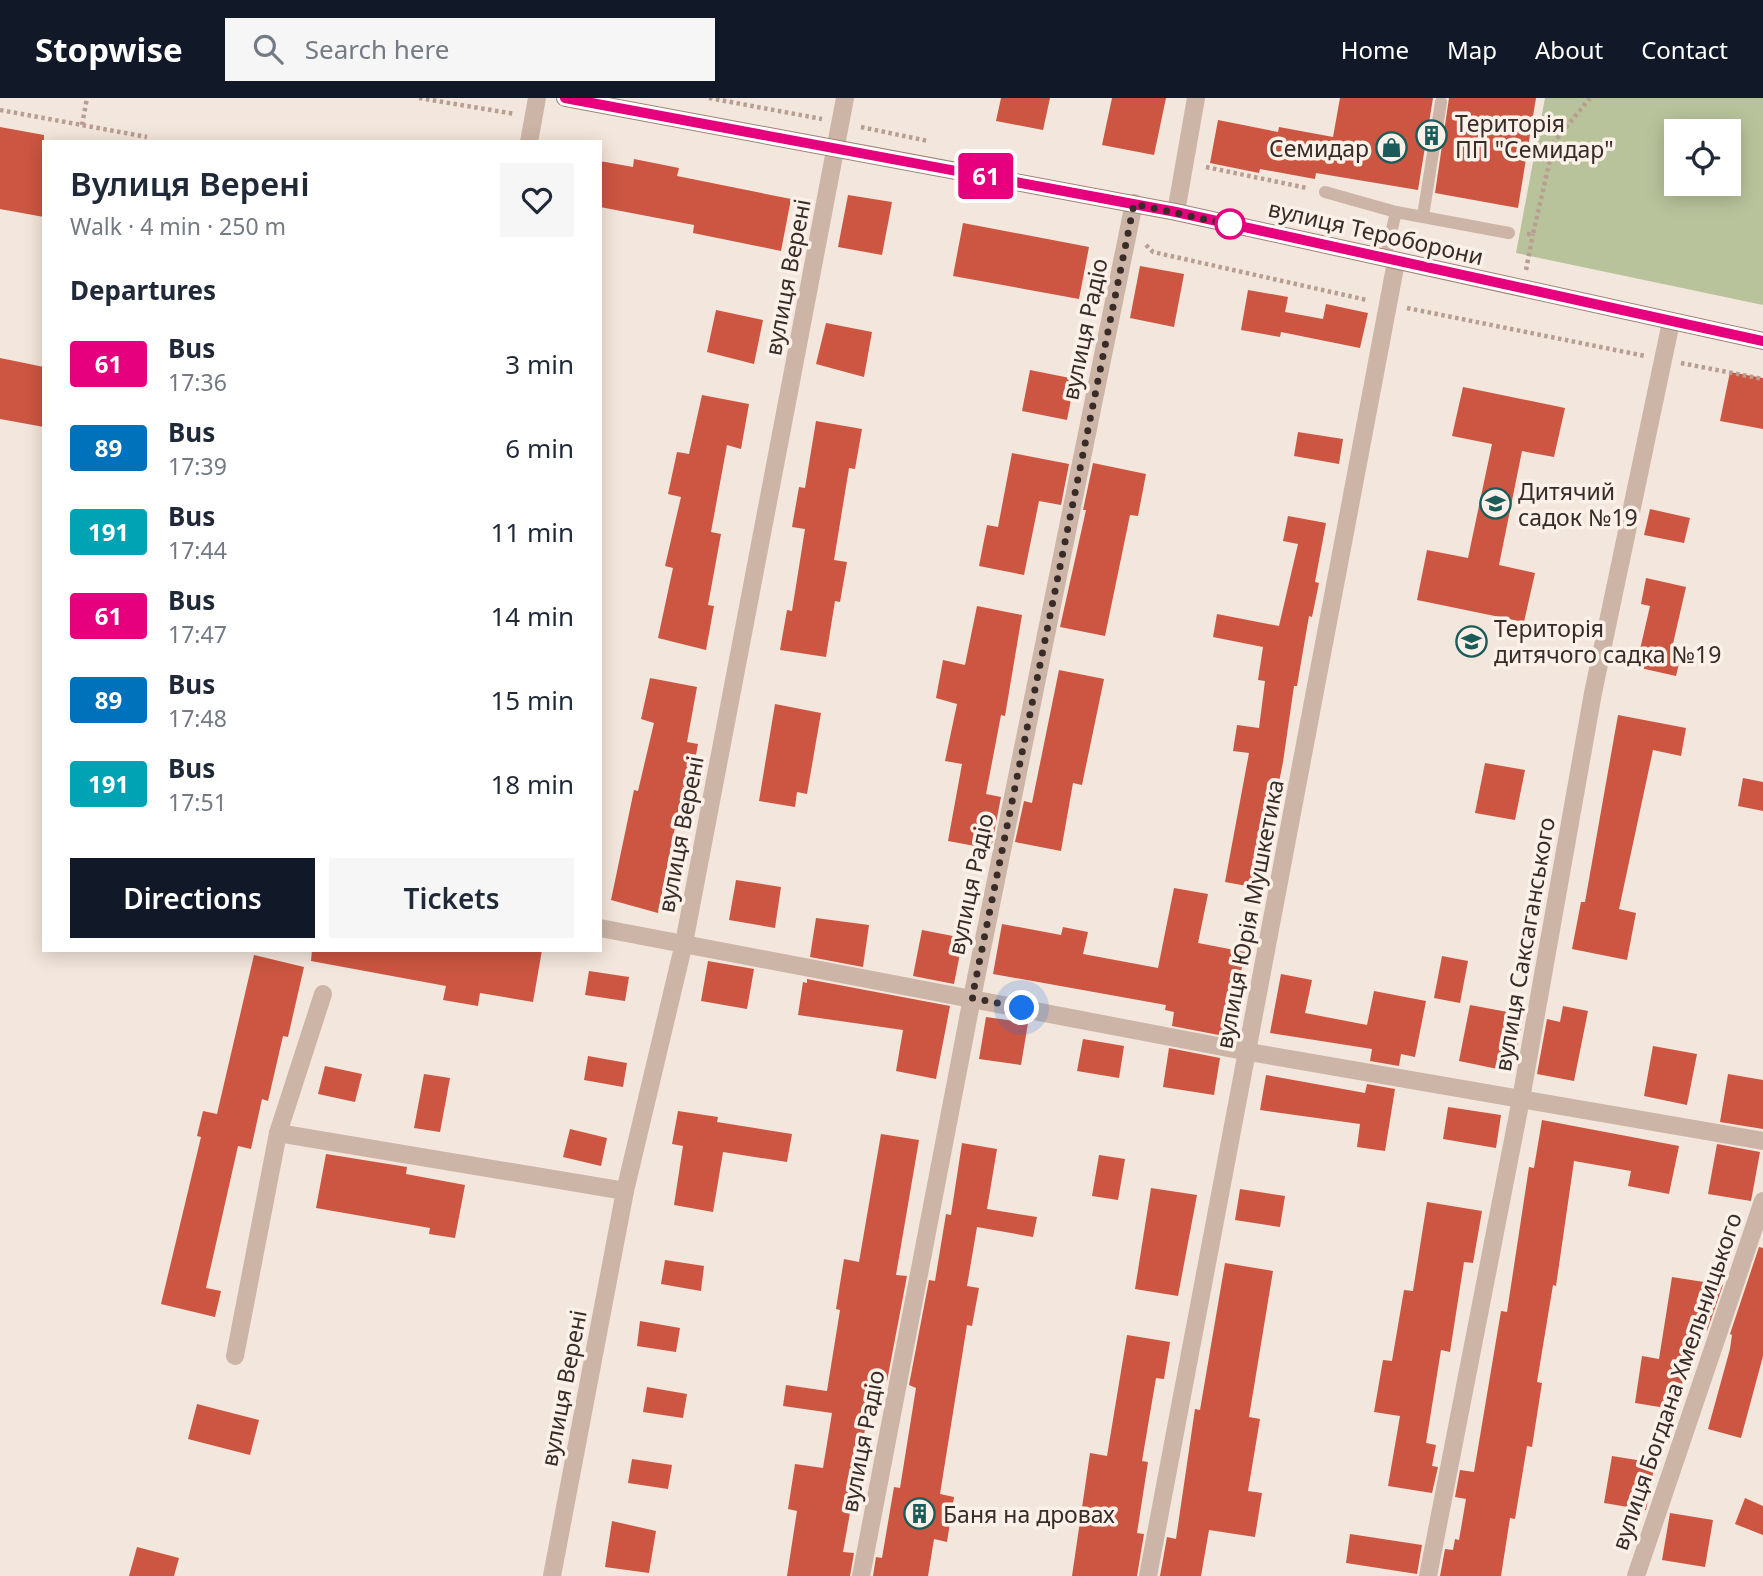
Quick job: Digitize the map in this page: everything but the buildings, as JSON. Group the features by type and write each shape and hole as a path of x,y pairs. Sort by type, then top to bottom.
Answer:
{"main road":[{"name":"вулиця Тероборони","path":"565,98 1176,212 1763,341"}],"street":[{"path":"529,140 537,98"},
{"name":"вулиця Верені","path":"552,1576 625,1191 684,943 845,98"},
{"path":"1176,212 1196,98"},
{"name":"вулиця Радіо","path":"860,1576 972,998 1134,204"},
{"name":"вулиця Юрія Мушкетика","path":"1148,1576 1388,305 1391,260"},
{"name":"вулиця Саксаганського","path":"1428,1576 1521,1099 1593,693 1671,322"},
{"path":"602,928 1249,1052 1763,1141"},
{"path":"235,1356 278,1133 323,994"},
{"path":"278,1133 625,1191"},
{"name":"вулиця Богдана Хмельницького","path":"1636,1576 1763,1201"}],"lane":[{"path":"1423,216 1441,102"},
{"path":"1325,192 1396,212 1509,233"},
{"path":"1391,260 1396,212"}],"path":[{"path":"82,125 87,98"},
{"path":"419,98 533,117"},
{"path":"1526,271 1554,142 1590,98"},
{"path":"0,110 147,137"},
{"path":"1185,162 1325,192"},
{"path":"1130,228 1153,252 1388,305 1763,379"},
{"path":"1509,233 1533,234"}],"green space":[{"path":"1545,98 1763,98 1763,305 1516,253"}],"bus line":[{"name":"61","path":"565,98 1107,198 1763,341"}],"place":[{"name":"Територія ПП \"Семидар\"","path":"1432,136"},
{"name":"Семидар","path":"1392,148"},
{"name":"Дитячий садок №19","path":"1495,504"},
{"name":"Територія дитячого садка №19","path":"1471,641"},
{"name":"Баня на дровах","path":"920,1514"}],"route":[{"path":"1022,1008 972,998 1134,204 1232,225 1230,224"}]}
